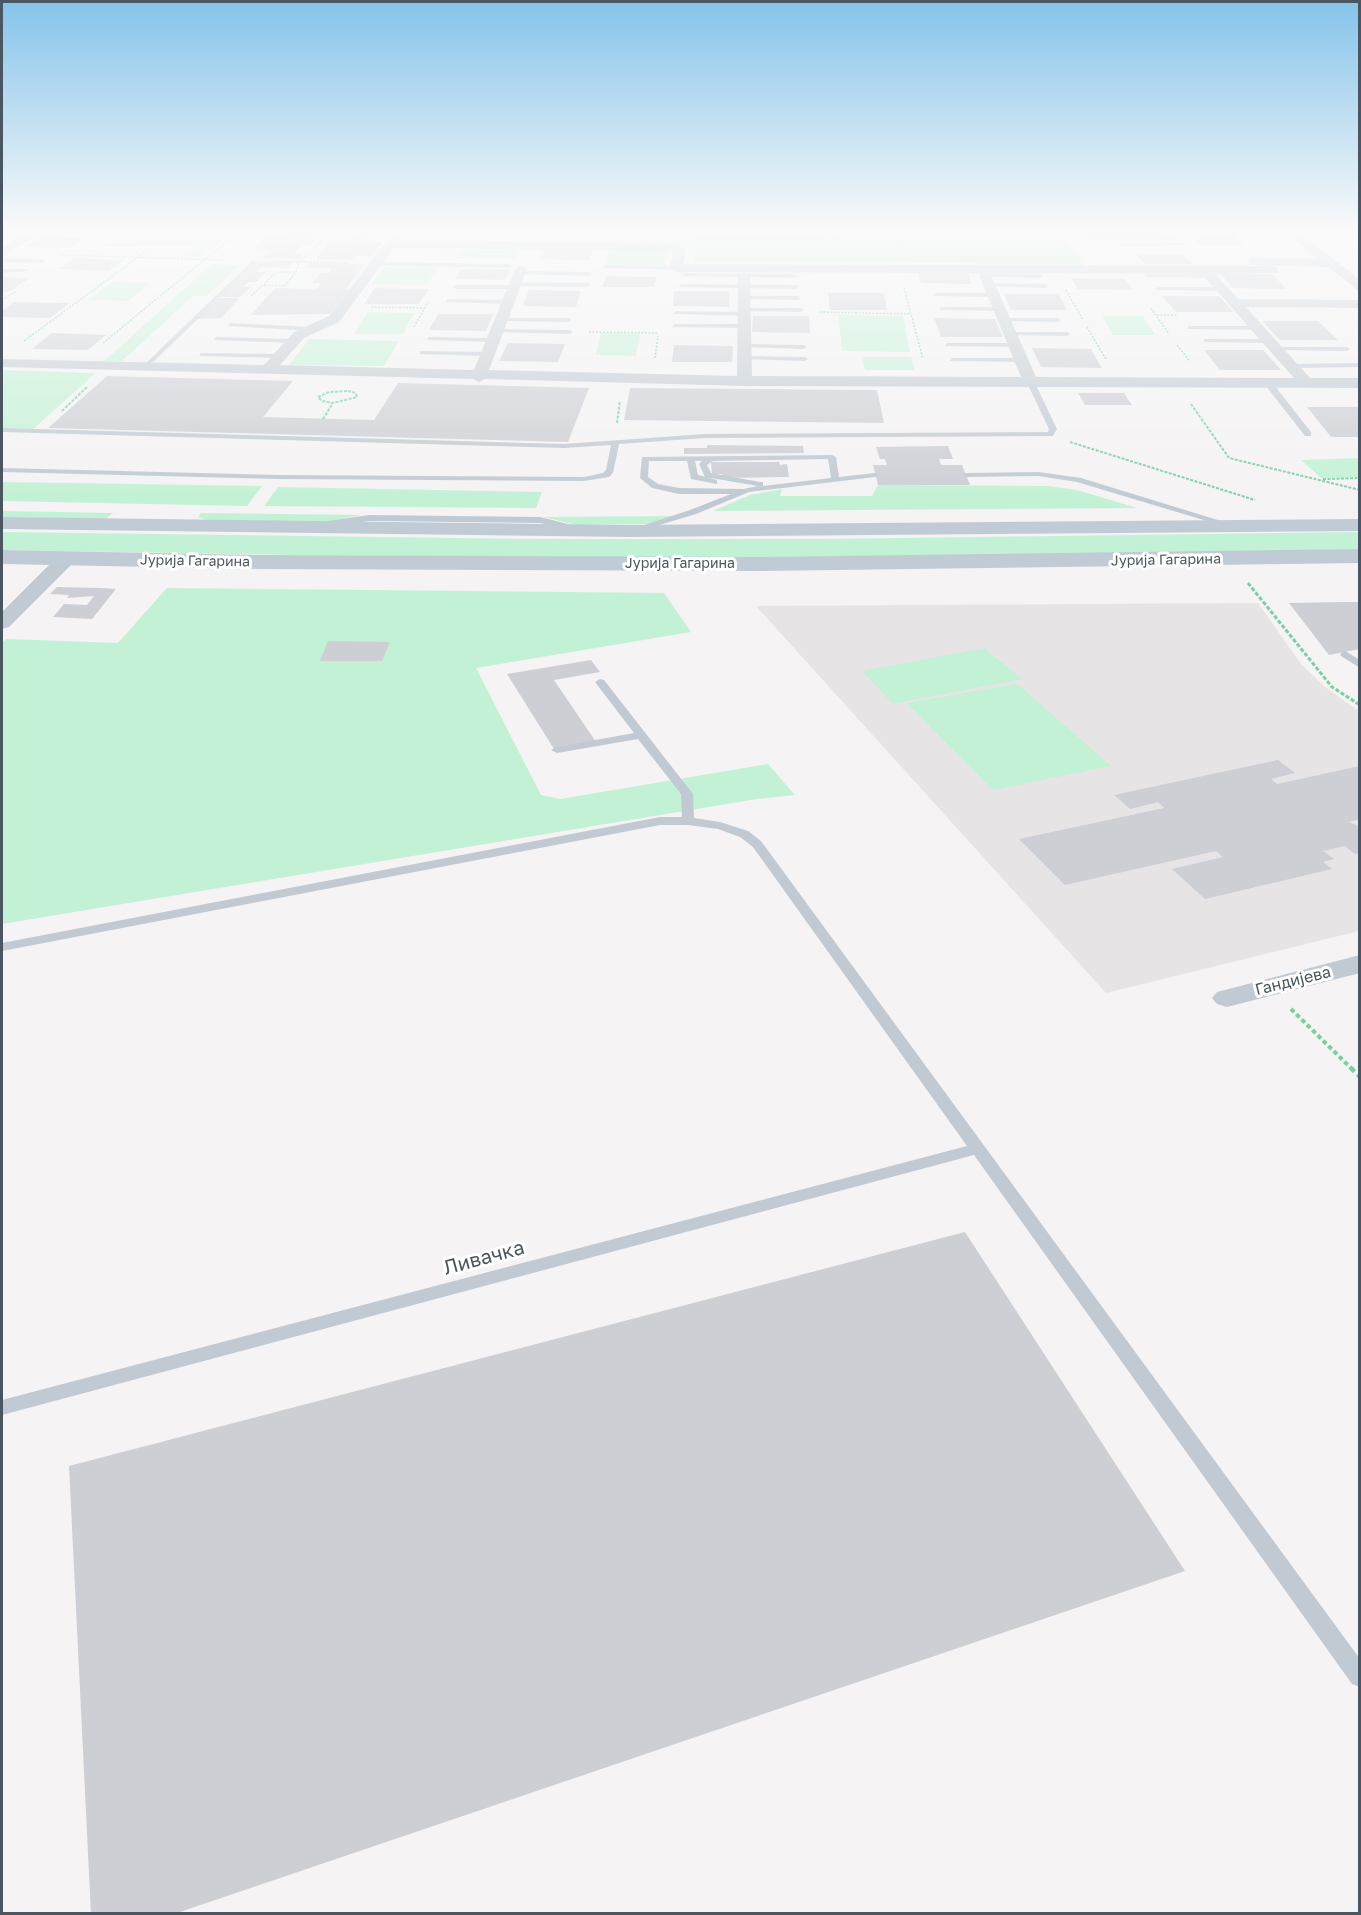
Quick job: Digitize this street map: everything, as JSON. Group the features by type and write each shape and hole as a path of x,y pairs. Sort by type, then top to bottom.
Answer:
{"main road":[{"name":"Јурија Гагарина","path":"2,524 594,531 1359,525"},
{"name":"Јурија Гагарина","path":"2,557 402,564 771,564 1359,556"}],"street":[{"path":"267,371 292,341 312,329 332,321"},
{"path":"479,377 500,321"},
{"path":"744,321 745,381"},
{"path":"1005,321 1031,383"},
{"path":"1251,321 1306,383"},
{"path":"2,363 479,377 745,381 1359,383"},
{"path":"2,623 66,559"},
{"name":"Гандијева","path":"1227,998 1359,964"}],"lane":[{"path":"144,368 192,321"},
{"path":"429,339 559,321"},
{"path":"674,326 688,321"},
{"path":"230,325 312,329"},
{"path":"1189,328 1257,328"},
{"path":"497,330 570,332"},
{"path":"947,345 1067,334"},
{"path":"216,339 292,341"},
{"path":"1205,341 1347,349"},
{"path":"745,352 804,347"},
{"path":"745,352 805,359"},
{"path":"421,353 488,354"},
{"path":"201,355 279,356"},
{"path":"952,360 1021,360"},
{"path":"1290,366 1359,365"},
{"path":"2,430 564,446 705,436 1047,435 1052,433 1053,429 1031,383"},
{"path":"1268,383 1308,434"},
{"path":"2,470 279,477 584,479 598,478 610,471 615,442"},
{"path":"835,478 832,457 645,459 644,478 667,489 743,490 875,475"},
{"path":"691,458 694,477 743,490"},
{"path":"711,458 703,464 708,475 766,487"},
{"path":"966,474 1039,474 1078,480 1235,527"},
{"path":"628,531 693,512 743,490"},
{"path":"1345,654 1359,665"},
{"path":"600,682 687,794 688,821"},
{"path":"556,750 642,735"},
{"path":"2,947 660,821 688,821 720,826 744,834 757,844 1359,1677"},
{"name":"Ливачка","path":"2,1408 977,1149"}],"path":[{"path":"21,343 51,321"},
{"path":"74,366 128,321"},
{"path":"413,328 417,321"},
{"path":"913,321 930,383"},
{"path":"570,332 659,333"},
{"path":"39,431 110,367"},
{"path":"615,442 622,379"},
{"path":"1177,384 1229,458 1359,490"},
{"path":"335,391 352,392 357,395 351,401 333,403 322,401 318,397 335,391"},
{"path":"323,419 333,403"},
{"path":"1047,435 1264,503"},
{"path":"1316,479 1359,478"},
{"path":"1244,577 1310,663 1332,687 1359,705"},
{"path":"1269,987 1359,1077"}],"shaded area":[{"path":"1258,603 1301,664 1325,687 1359,711 1359,931 1106,993 756,606"}],"green space":[{"path":"148,321 165,321 122,361 104,361"},
{"path":"362,321 410,321 403,334 354,334"},
{"path":"839,321 904,321 910,352 842,351"},
{"path":"1105,321 1146,321 1155,335 1113,335"},
{"path":"601,333 640,334 636,356 596,355"},
{"path":"309,339 399,341 384,366 289,365"},
{"path":"862,357 911,357 915,370 865,370"},
{"path":"2,370 96,373 33,429 2,428"},
{"path":"1359,458 1359,477 1321,478 1301,460"},
{"path":"2,482 262,486 247,506 2,501"},
{"path":"878,485 1048,486 1077,490 1137,508 713,511 750,495 782,489 780,496 872,496"},
{"path":"278,487 542,492 536,508 264,506"},
{"path":"2,511 113,513 106,519 2,517"},
{"path":"201,513 361,515 319,524 210,521 198,517"},
{"path":"676,516 647,524 577,525 543,517"},
{"path":"2,532 531,539 825,539 1360,532 1359,549 668,558 2,550"},
{"path":"167,588 664,593 691,632 476,668 541,795 560,799 768,764 795,795 757,799 2,924 2,642 7,639 118,643"},
{"path":"984,648 1022,679 893,704 862,671"},
{"path":"1017,684 1111,766 993,790 907,703"}],"building":[{"path":"434,321 490,321 486,331 429,330"},
{"path":"753,321 809,321 810,333 752,332"},
{"path":"935,321 996,321 1003,337 941,337"},
{"path":"1262,321 1318,321 1338,340 1280,340"},
{"path":"52,333 106,335 88,350 32,349"},
{"path":"508,343 565,344 558,362 499,361"},
{"path":"674,345 733,346 732,362 672,362"},
{"path":"1032,348 1091,349 1102,368 1041,367"},
{"path":"1204,350 1263,350 1281,370 1220,370"},
{"path":"107,376 293,381 263,417 374,420 398,383 589,388 568,442 48,428"},
{"path":"630,388 877,390 884,423 624,420"},
{"path":"1078,393 1124,393 1132,405 1085,405"},
{"path":"1307,407 1360,407 1360,437 1331,437"},
{"path":"707,445 803,446 804,453 684,454 684,448 707,448"},
{"path":"948,446 953,459 939,459 941,465 962,465 970,485 878,485 873,465 887,465 885,459 880,459 876,447"},
{"path":"711,462 779,462 780,465 787,464 789,477 723,478 722,474 712,474"},
{"path":"57,587 116,589 92,619 53,617 64,604 87,605 94,596 67,598 69,595 50,594"},
{"path":"1360,602 1360,649 1329,655 1289,603"},
{"path":"328,641 390,642 382,661 320,661"},
{"path":"591,660 600,672 554,680 596,742 554,749 507,674"},
{"path":"1278,760 1295,773 1271,779 1277,784 1360,766 1360,819 1349,822 1360,827 1360,853 1355,854 1345,846 1323,851 1334,859 1323,862 1332,869 1205,899 1172,869 1223,857 1216,851 1065,885 1019,839 1164,808 1158,802 1130,809 1114,795"},
{"path":"965,1232 1185,1571 174,1914 91,1914 69,1466"}]}
